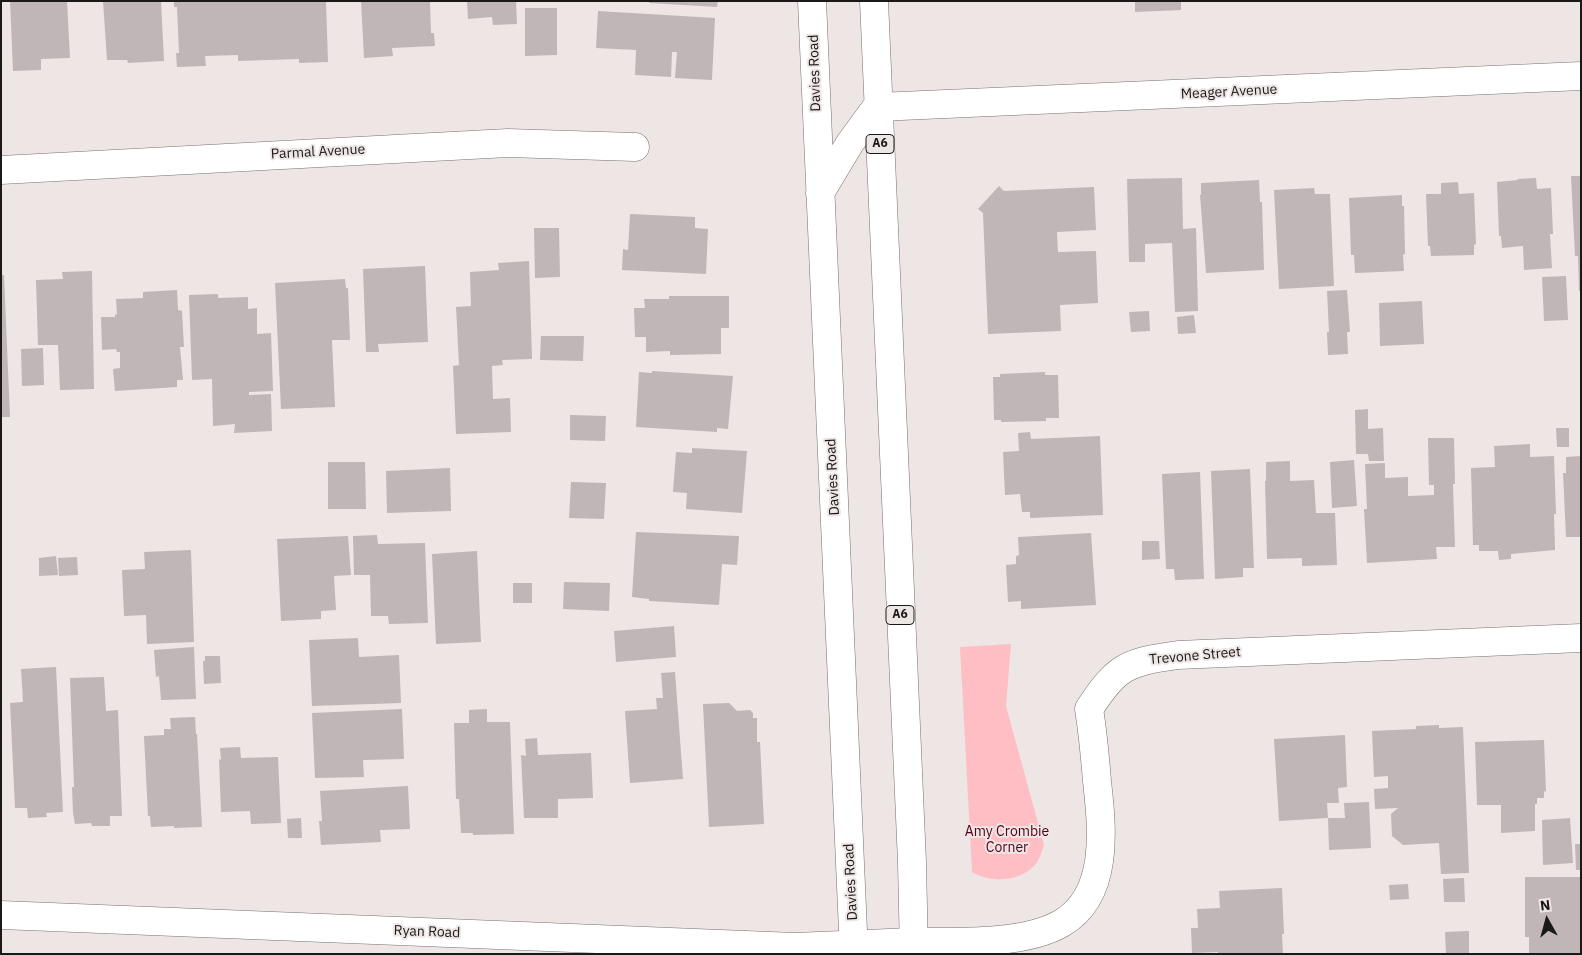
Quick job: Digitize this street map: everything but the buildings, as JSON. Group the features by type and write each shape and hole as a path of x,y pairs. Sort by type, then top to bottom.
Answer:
{"main road":[{"name":"Davies Road","path":"812,1 854,949"},
{"name":"A6","path":"874,1 912,862 914,948"},
{"name":"Meager Avenue","path":"878,107 1581,76"},
{"path":"820,193 850,143 878,107"},
{"name":"Parmal Avenue","path":"1,170 508,143 635,147"},
{"name":"Trevone Street","path":"854,949 914,948 994,940 1042,932 1062,924 1073,916 1090,893 1097,875 1101,852 1100,807 1089,709 1114,676 1128,665 1148,659 1178,655 1581,638"},
{"name":"Ryan Road","path":"1,915 526,945 854,949"}],"green space":[{"name":"Amy Crombie Corner","path":"1011,644 1006,706 1044,845 1034,866 1028,871 1012,878 996,879 979,876 972,872 960,647"}]}
